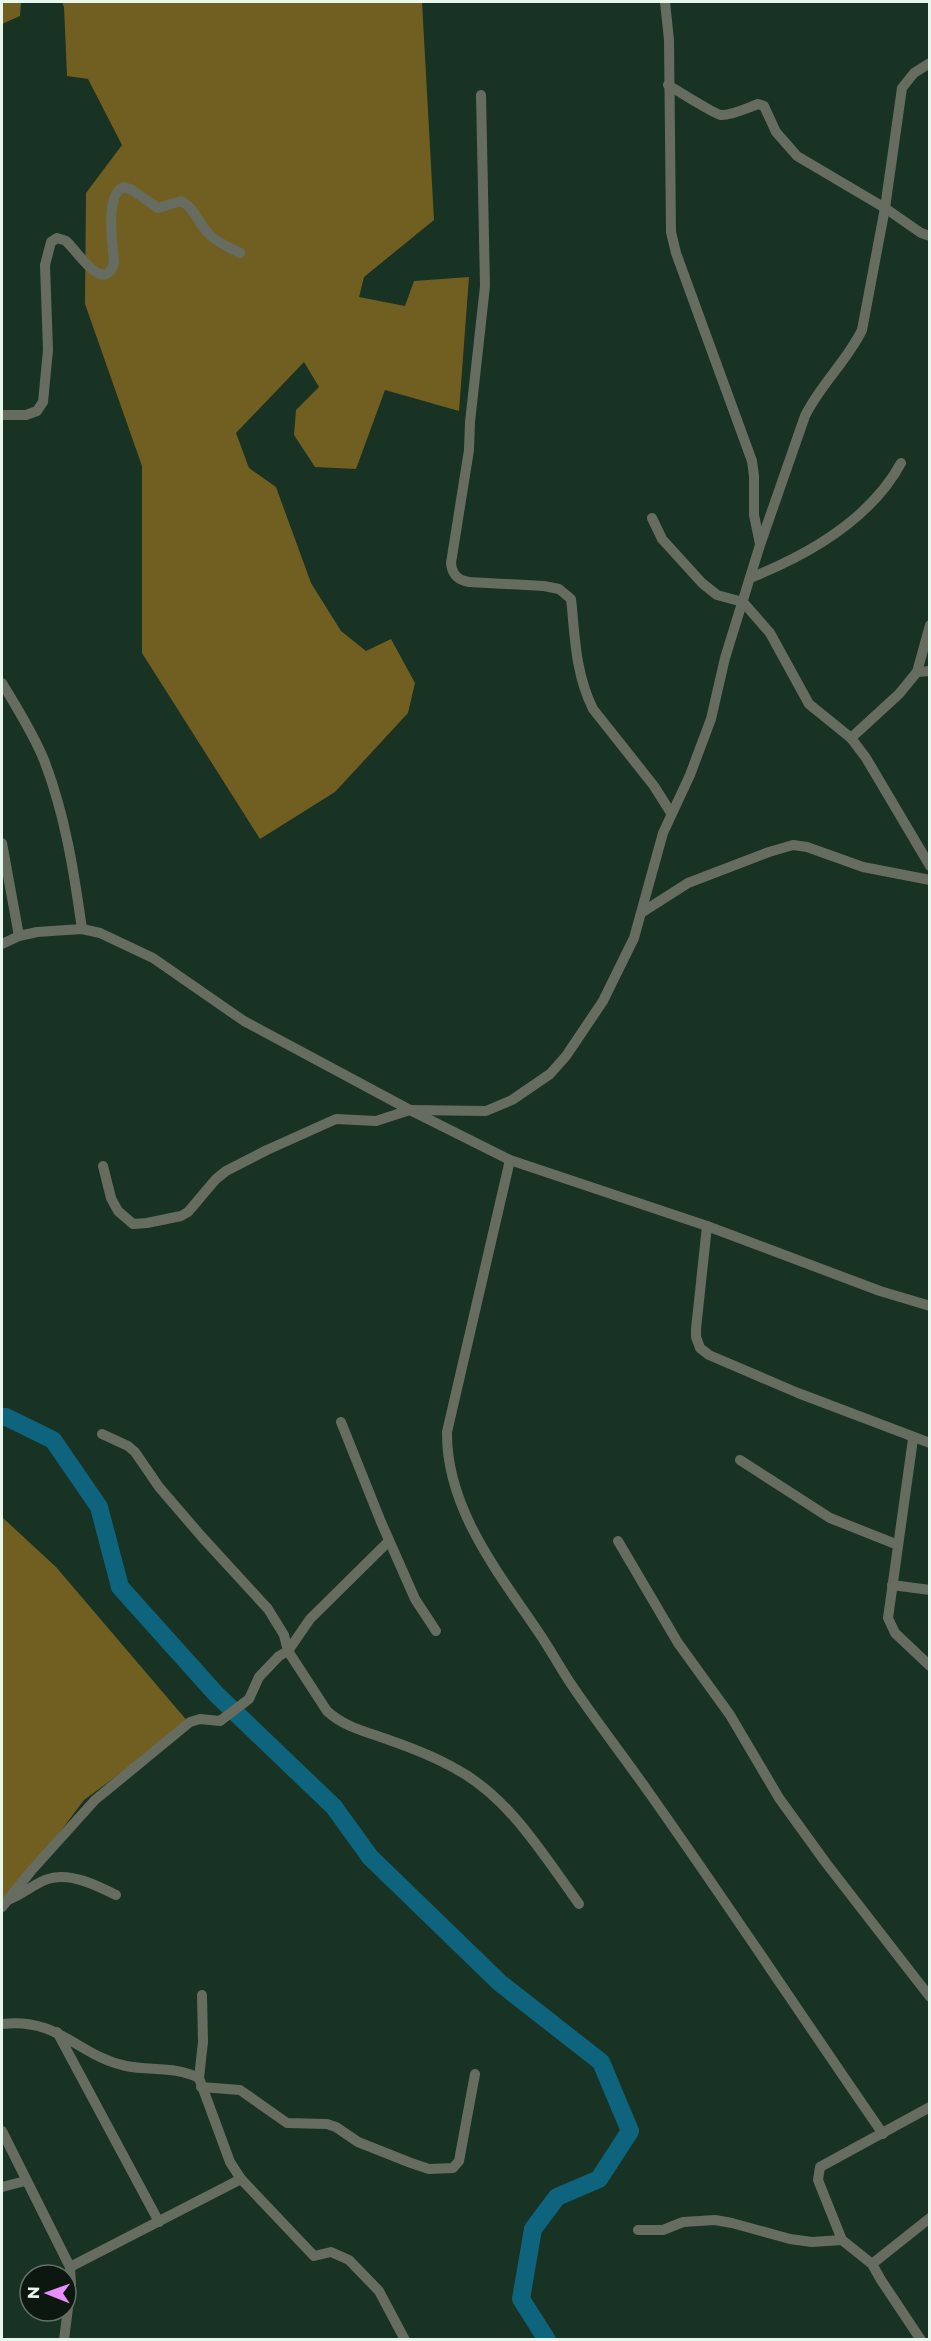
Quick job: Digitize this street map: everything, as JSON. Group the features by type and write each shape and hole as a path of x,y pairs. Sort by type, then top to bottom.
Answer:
{"street":[{"path":"665,2 669,40 671,232 752,461 754,515 760,545"},
{"path":"103,1166 111,1198 121,1216 133,1224 181,1216 188,1212 216,1179 226,1171 336,1119 376,1121 410,1110 486,1111 512,1100 542,1081 566,1056 603,1001 631,946 657,852 711,719 725,658 760,545 805,416 813,400 857,342 862,330 885,208 903,88 914,73 930,63"},
{"path":"668,85 720,115 758,104 764,106 776,132 797,156 885,208 921,233 930,236"},
{"path":"481,95 485,286 469,450 451,563 452,570 457,578 469,582 544,586 559,589 571,599 579,670 588,699 593,709 654,786 671,813"},
{"path":"2,415 37,411 43,402 48,350 45,265 51,242 57,238 66,242 91,269 107,274 112,270 114,263 112,209 115,193 119,189 124,187 132,190 158,208 181,201 188,204 207,232 216,240 240,253"},
{"path":"750,578 798,557 837,531 882,492 901,463"},
{"path":"652,518 662,539 702,583 717,595 743,602 778,643 809,704 851,738 871,765 930,867"},
{"path":"851,738 899,694 917,672 930,625"},
{"path":"917,672 930,671"},
{"path":"2,683 35,740 57,797 72,863 82,929"},
{"path":"2,843 19,936"},
{"path":"641,913 688,883 793,845 807,847 863,867 930,880"},
{"path":"2,944 19,936 57,930 82,929 100,933 153,958 244,1021 410,1110 510,1160 707,1226 880,1291 930,1306"},
{"path":"510,1160 447,1432 446,1452 460,1499 502,1581 883,2134"},
{"path":"707,1226 696,1321 696,1337 700,1348 709,1355 749,1373 913,1439 930,1443"},
{"path":"341,1422 415,1599 436,1631"},
{"path":"102,1434 128,1446 135,1452 159,1487 227,1566 268,1609 284,1635 288,1651 327,1711 340,1722 435,1759 464,1773 488,1790 513,1817 579,1904"},
{"path":"913,1439 888,1611 890,1625 895,1633 930,1666"},
{"path":"740,1460 830,1518 898,1545"},
{"path":"4,1903 79,1818 114,1783 190,1722 200,1719 220,1720 249,1699 259,1677 279,1656 288,1651 310,1619 389,1541"},
{"path":"618,1541 678,1642 730,1715 779,1798 914,1979 930,1997"},
{"path":"892,1585 930,1590"},
{"path":"4,1903 54,1878 90,1883 116,1895"},
{"path":"202,1995 203,2042 200,2082 230,2162 241,2179 314,2256 331,2252 340,2255 371,2281 379,2291 405,2340"},
{"path":"2,2024 25,2022 57,2031 112,2062 128,2066 182,2070 200,2082 240,2090 286,2123 327,2124 368,2147 429,2169 453,2168 459,2162 475,2074"},
{"path":"57,2031 159,2222"},
{"path":"921,2340 872,2264 842,2240 818,2180 820,2168 930,2107"},
{"path":"2,2131 67,2263"},
{"path":"77,2263 241,2179"},
{"path":"2,2187 25,2181"},
{"path":"872,2264 930,2218"},
{"path":"638,2230 663,2230 683,2222 715,2220 789,2240 812,2242 842,2240"},
{"path":"64,2340 66,2323"}],"shaded area":[{"path":"2,2 21,2 20,16 2,24"},
{"path":"62,2 422,2 434,220 364,277 359,297 405,306 414,281 469,277 459,411 385,390 356,469 315,467 294,435 296,410 319,387 304,362 236,433 249,468 276,487 311,583 341,631 366,651 391,639 415,683 408,713 335,792 260,839 142,653 142,466 85,304 86,193 122,145 88,79 67,76"},
{"path":"2,1517 56,1567 189,1723 84,1800 2,1909"}],"waterway":[{"path":"2,1417 53,1440 99,1507 120,1587 216,1694 334,1807 370,1857 500,1983 601,2062 630,2131 599,2179 557,2197 533,2229 521,2299 547,2340"}]}
